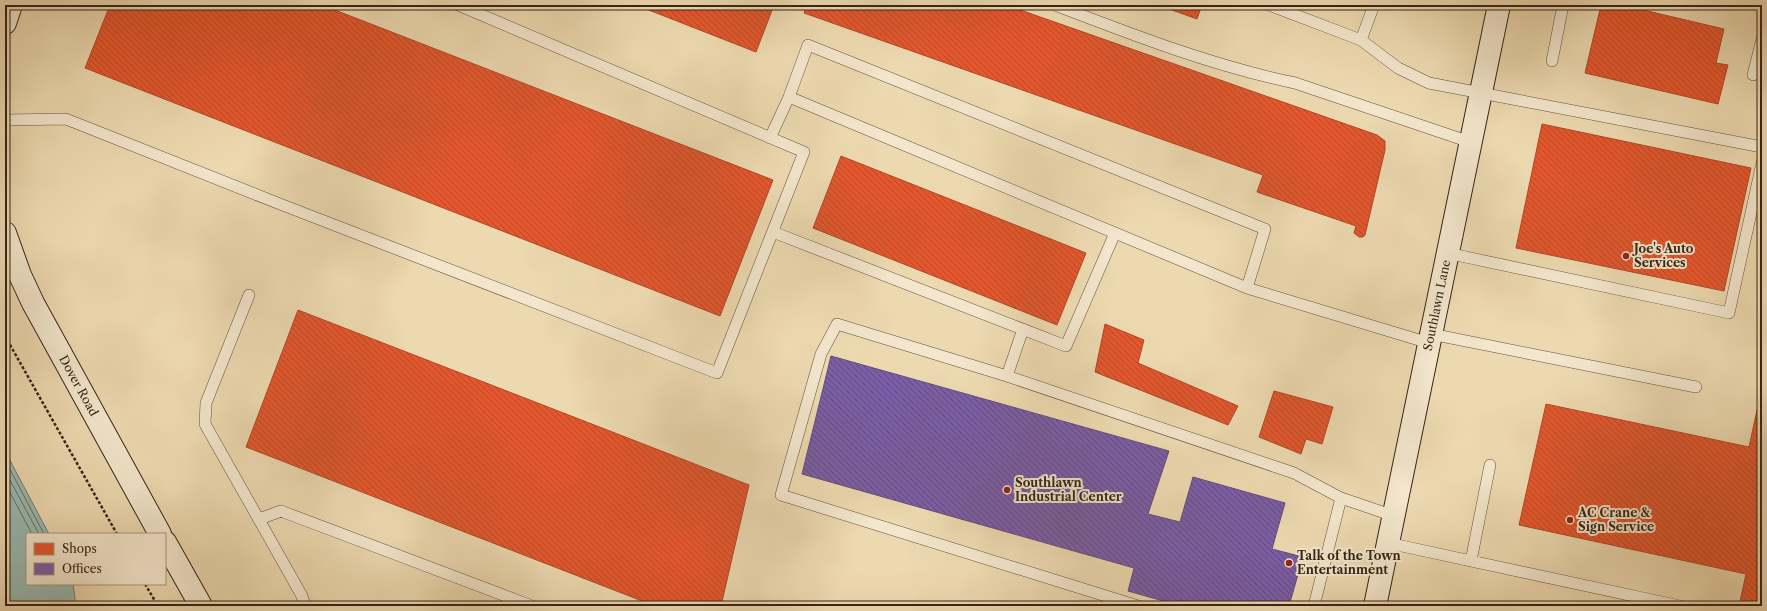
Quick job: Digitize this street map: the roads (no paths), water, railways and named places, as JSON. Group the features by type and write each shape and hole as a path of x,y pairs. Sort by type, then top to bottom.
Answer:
{"street":[{"path":"5,23 11,5"},
{"name":"Southlawn Lane","path":"1375,606 1499,5"},
{"name":"Dover Road","path":"5,233 20,275 33,303 159,533"},
{"path":"166,544 201,606"}],"lane":[{"path":"5,120 66,119 288,207 717,373 804,152 458,5"},
{"path":"1055,5 1171,47 1265,77 1295,83 1470,142"},
{"path":"1269,5 1361,40 1398,68 1429,83 1762,147"},
{"path":"1361,40 1374,5"},
{"path":"1552,61 1563,5"},
{"path":"1753,75 1762,39"},
{"path":"770,138 789,97 808,45 1264,229 1247,288"},
{"path":"789,97 1247,288 1430,339 1696,387"},
{"path":"1447,253 1729,313 1762,163"},
{"path":"773,232 1066,346 1115,233"},
{"path":"249,295 206,403 204,424 302,596 305,606"},
{"path":"1138,606 781,495 821,354 837,324 1007,376 1294,473 1341,498 1394,516"},
{"path":"1007,376 1023,329"},
{"path":"1471,561 1490,465"},
{"path":"1314,606 1341,498"},
{"path":"259,519 281,511 532,606"},
{"path":"1388,543 1680,606"}],"water":[{"path":"5,451 48,533 26,533 26,585 73,585 76,606 5,606"}],"place":[{"name":"Joe's Auto Services","path":"1626,256"},
{"name":"Southlawn Industrial Center","path":"1007,490"},
{"name":"AC Crane & Sign Service","path":"1570,520"},
{"name":"Talk of the Town Entertainment","path":"1289,563"}]}
